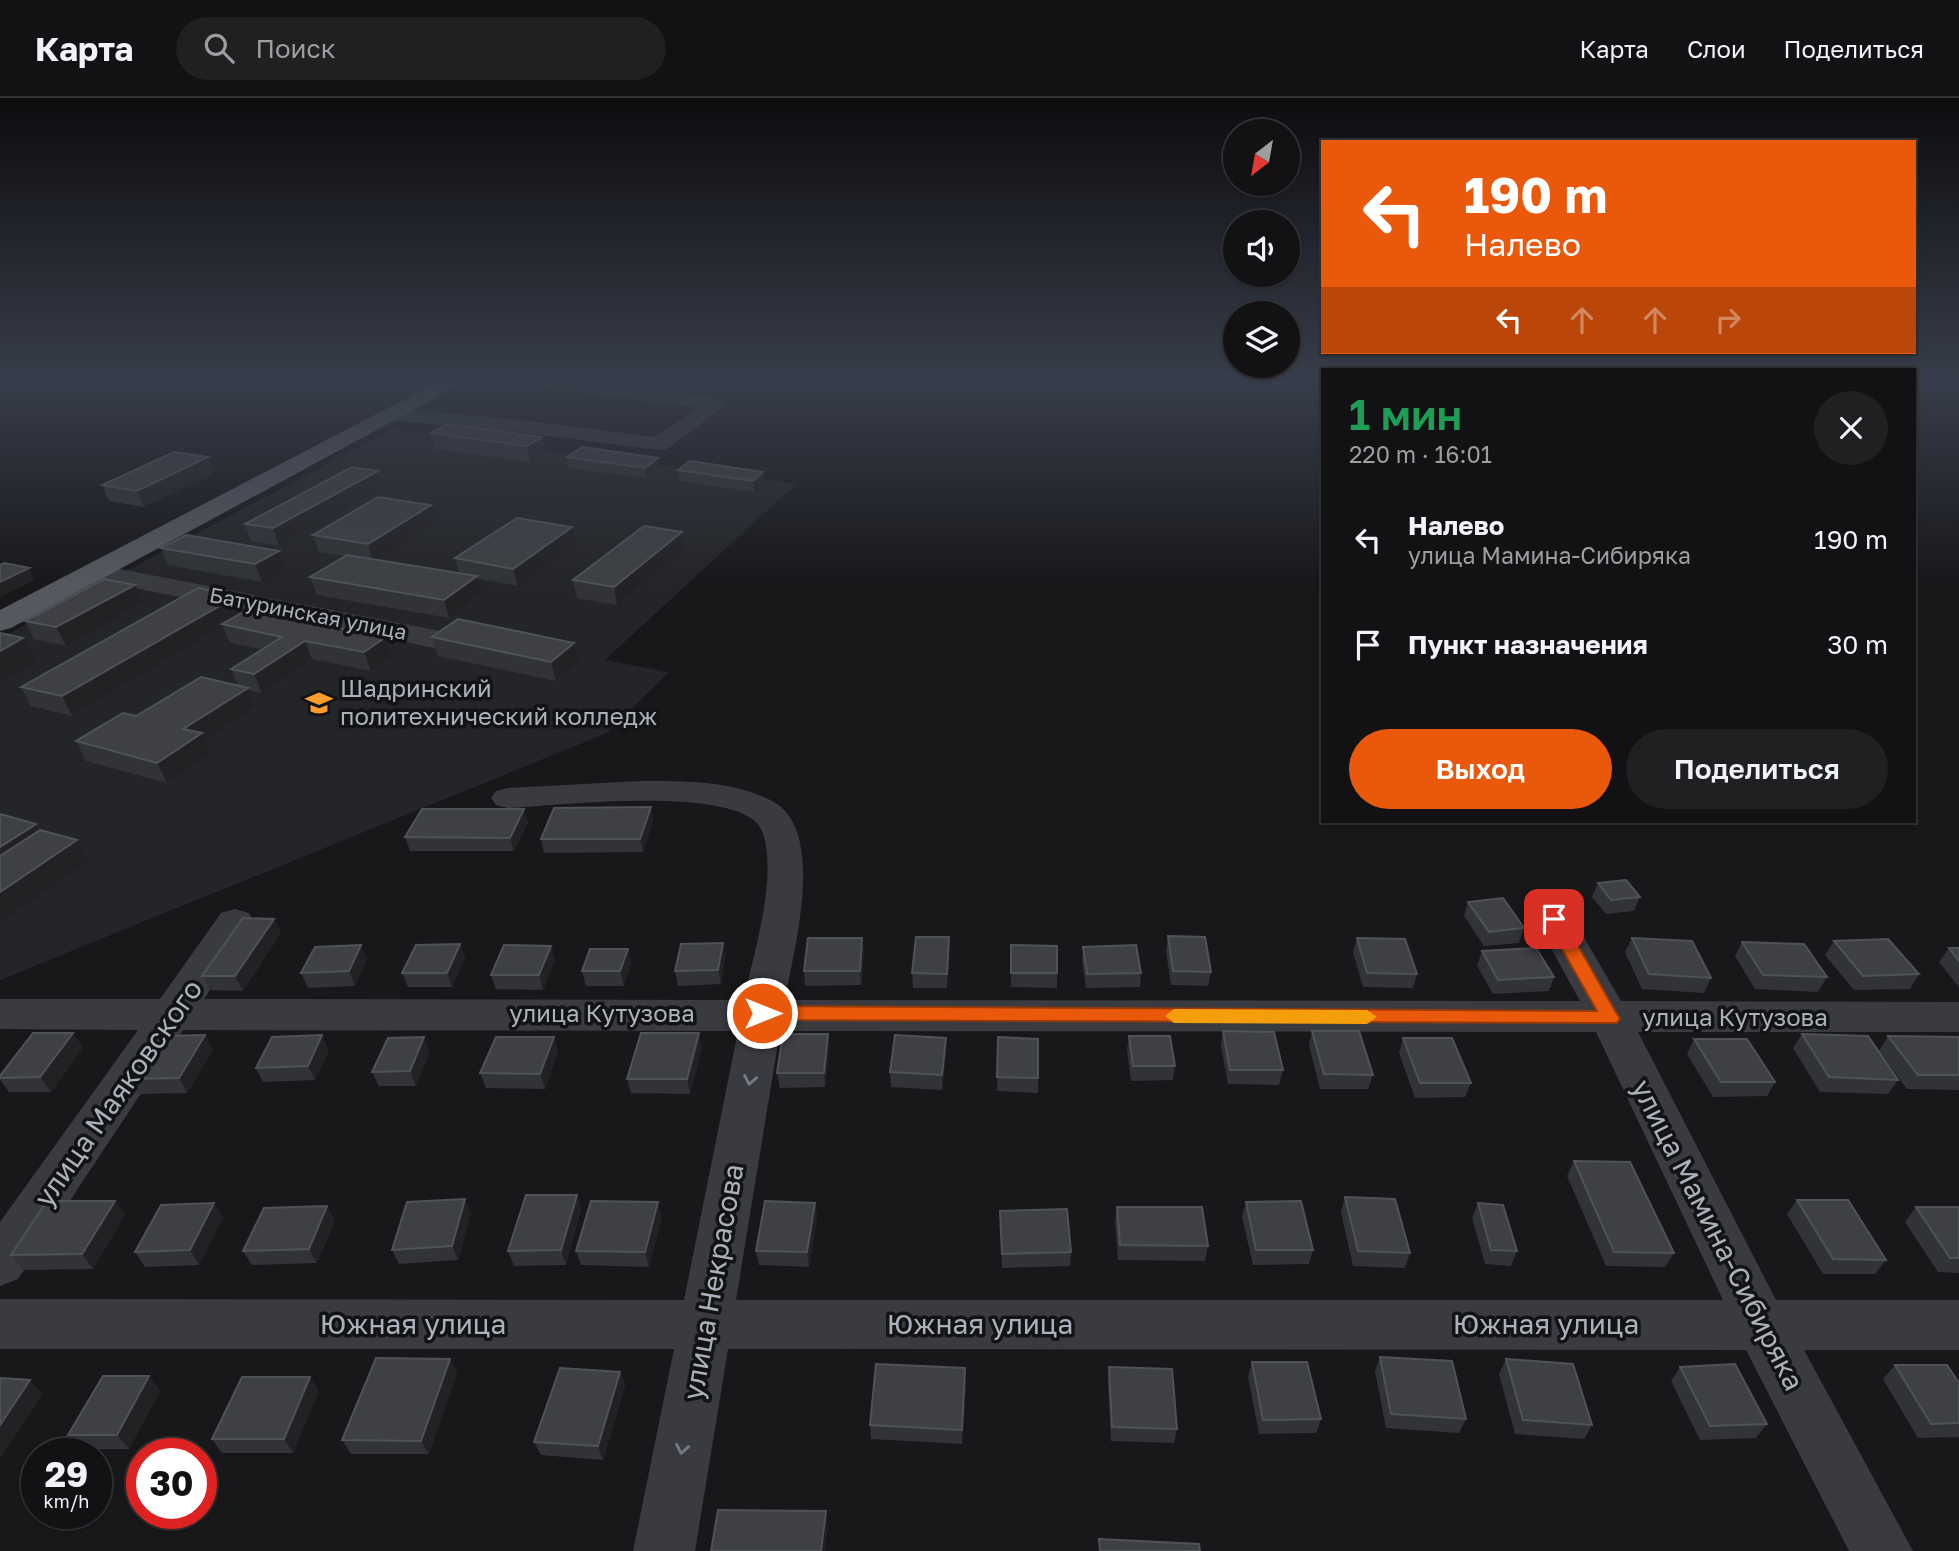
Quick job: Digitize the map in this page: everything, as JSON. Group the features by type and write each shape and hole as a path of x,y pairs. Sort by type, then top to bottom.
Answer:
{"main road":[{"path":"0,622 329,449"}],"street":[{"path":"647,449 665,452 668,449"},
{"name":"Батуринская улица","path":"94,572 440,640"},
{"name":"улица Некрасова","path":"508,798 668,792 724,795 763,809 778,829 786,859 782,904 664,1551"},
{"name":"улица Мамина-Сибиряка","path":"1554,919 1610,1018 1761,1324 1882,1551"},
{"name":"улица Маяковского","path":"0,1263 235,922"},
{"name":"улица Кутузова","path":"0,1014 171,1016 762,1013 1610,1018 1959,1017"},
{"name":"Южная улица","path":"0,1324 1959,1325"}],"shaded area":[{"name":"Шадринский политехнический колледж","path":"356,449 538,449 796,484 605,660 669,672 607,733 0,980 0,638"}],"building":[{"path":"579,449 594,449 658,458 645,468 567,457"},
{"path":"174,452 208,457 137,491 102,485"},
{"path":"690,461 763,472 753,481 678,470"},
{"path":"352,467 378,471 273,528 245,524"},
{"path":"378,497 431,505 368,544 313,535"},
{"path":"517,518 572,527 513,569 455,558"},
{"path":"644,526 682,532 614,587 573,580"},
{"path":"186,535 279,551 255,564 161,548"},
{"path":"347,555 477,576 444,600 310,577"},
{"path":"4,563 29,568 0,582 0,565"},
{"path":"104,579 135,585 56,627 25,621"},
{"path":"198,588 237,596 62,696 21,687"},
{"path":"247,610 386,637 364,652 305,641 254,674 231,669 282,637 222,624"},
{"path":"458,619 574,643 551,662 432,637"},
{"path":"0,633 23,638 0,651"},
{"path":"201,677 248,688 183,729 202,733 157,763 76,741 123,713 136,716"},
{"path":"651,807 640,839 541,839 554,808"},
{"path":"422,809 524,809 510,838 405,837"},
{"path":"0,814 36,824 0,847"},
{"path":"40,830 77,840 0,892 0,856"},
{"path":"1626,880 1640,897 1611,900 1598,883"},
{"path":"1503,898 1524,928 1489,932 1468,902"},
{"path":"243,918 274,919 235,976 202,976"},
{"path":"1168,936 1205,937 1211,972 1173,971"},
{"path":"916,937 949,937 947,974 912,973"},
{"path":"808,938 862,938 860,971 804,971"},
{"path":"1357,938 1405,939 1417,974 1367,973"},
{"path":"1632,938 1692,941 1711,978 1649,974"},
{"path":"1888,939 1919,974 1863,976 1834,941"},
{"path":"1742,942 1804,944 1827,977 1763,975"},
{"path":"723,943 718,970 675,971 681,944"},
{"path":"460,944 447,973 402,973 416,945"},
{"path":"361,945 349,971 301,973 315,947"},
{"path":"504,945 551,946 539,975 491,975"},
{"path":"1011,945 1057,946 1057,973 1011,973"},
{"path":"1136,945 1141,973 1087,974 1083,947"},
{"path":"1536,948 1554,977 1498,980 1482,951"},
{"path":"1949,948 1959,948 1959,961"},
{"path":"590,949 628,949 620,971 582,971"},
{"path":"1223,1031 1274,1032 1283,1070 1230,1070"},
{"path":"1312,1031 1359,1031 1373,1075 1324,1074"},
{"path":"33,1033 73,1033 40,1077 0,1078 0,1076"},
{"path":"641,1033 699,1033 687,1079 627,1079"},
{"path":"783,1034 828,1034 824,1073 777,1073"},
{"path":"1802,1034 1868,1036 1898,1080 1829,1077"},
{"path":"205,1035 179,1078 129,1079 157,1036"},
{"path":"322,1035 308,1066 256,1068 272,1037"},
{"path":"895,1035 946,1038 942,1075 890,1072"},
{"path":"1129,1036 1170,1036 1175,1066 1133,1066"},
{"path":"1888,1036 1959,1037 1959,1075 1918,1075"},
{"path":"424,1037 410,1071 372,1072 388,1038"},
{"path":"496,1037 554,1037 540,1074 480,1073"},
{"path":"998,1037 1038,1039 1038,1078 997,1077"},
{"path":"1403,1038 1452,1038 1471,1083 1420,1083"},
{"path":"1694,1039 1747,1039 1775,1082 1721,1082"},
{"path":"1574,1161 1630,1162 1674,1253 1614,1252"},
{"path":"526,1195 577,1195 561,1250 508,1251"},
{"path":"1345,1197 1395,1199 1410,1253 1358,1251"},
{"path":"465,1199 452,1246 392,1250 407,1202"},
{"path":"1797,1200 1848,1200 1886,1260 1833,1259"},
{"path":"47,1201 115,1201 82,1254 11,1255"},
{"path":"591,1201 658,1202 645,1252 576,1251"},
{"path":"765,1201 815,1203 807,1252 756,1251"},
{"path":"1301,1201 1313,1250 1256,1250 1246,1202"},
{"path":"214,1203 190,1250 135,1252 161,1205"},
{"path":"1478,1203 1503,1205 1517,1251 1491,1250"},
{"path":"327,1206 309,1249 243,1251 264,1208"},
{"path":"1117,1207 1202,1207 1208,1246 1120,1245"},
{"path":"1916,1207 1959,1207 1959,1258 1950,1258"},
{"path":"1067,1209 1071,1252 1002,1254 1000,1211"},
{"path":"1380,1357 1452,1361 1466,1419 1391,1414"},
{"path":"376,1358 450,1359 421,1441 342,1440"},
{"path":"1506,1359 1573,1364 1592,1425 1523,1420"},
{"path":"1252,1362 1307,1362 1321,1419 1263,1420"},
{"path":"876,1364 965,1368 962,1430 870,1425"},
{"path":"1735,1364 1767,1424 1710,1426 1680,1367"},
{"path":"1895,1365 1947,1365 1959,1383 1959,1423 1931,1424"},
{"path":"1109,1367 1172,1369 1177,1429 1112,1427"},
{"path":"560,1368 620,1372 598,1446 534,1442"},
{"path":"103,1376 149,1376 117,1435 68,1435"},
{"path":"242,1377 310,1377 284,1439 212,1438"},
{"path":"0,1378 30,1380 0,1425"},
{"path":"718,1510 826,1511 821,1551 711,1551"},
{"path":"1099,1539 1199,1544 1200,1551 1100,1551"}],"slow traffic":[{"path":"1174,1016 1367,1017"}],"place":[{"name":"Шадринский политехнический колледж","path":"319,703"}],"route":[{"path":"762,1013 1610,1018 1554,919"}]}
